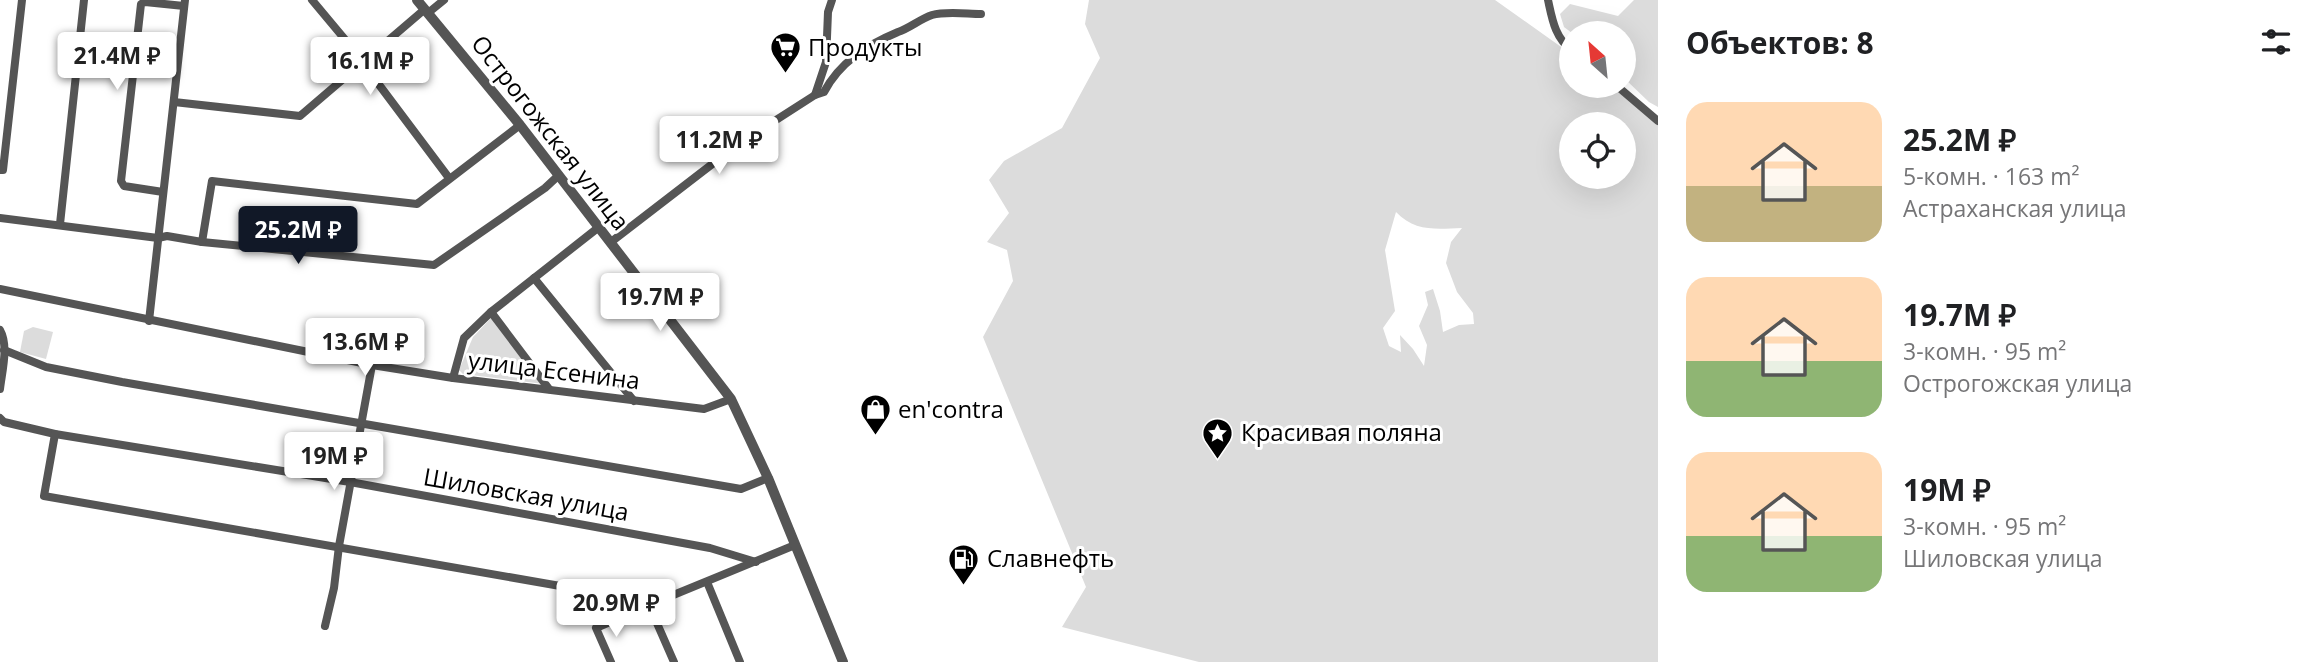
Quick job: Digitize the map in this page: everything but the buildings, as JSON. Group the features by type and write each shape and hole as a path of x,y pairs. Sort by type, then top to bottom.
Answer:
{"street":[{"path":"0,170 3,170 22,0"},
{"path":"60,225 85,0"},
{"path":"312,0 363,61 378,85 449,178"},
{"name":"Острогожская улица","path":"417,0 520,125 731,400 768,478 843,662"},
{"path":"174,102 300,116 363,61 444,0"},
{"path":"815,95 826,62 828,12 832,0"},
{"path":"1548,0 1559,38"},
{"path":"149,321 184,3 145,2 141,4 121,181 124,186 163,192"},
{"path":"611,242 737,145 815,95 824,92 832,76 846,65 852,55 886,36 934,15 981,14"},
{"path":"1631,98 1658,121"},
{"path":"202,242 212,181 417,205 520,125"},
{"path":"0,218 158,238 167,236 202,242 433,265 545,188 559,175"},
{"path":"453,377 464,338 491,312 599,227"},
{"path":"534,278 634,401"},
{"name":"улица Есенина","path":"0,289 372,365 704,409 731,400"},
{"path":"491,312 550,389"},
{"path":"0,330 3,334 4,350 0,389"},
{"path":"4,350 59,370 741,489 768,478"},
{"path":"325,626 334,588 372,365"},
{"name":"Шиловская улица","path":"0,418 4,422 55,434 350,482 710,548 755,562"},
{"path":"55,434 44,496 606,594 649,605"},
{"path":"611,662 596,628 795,545"},
{"path":"706,582 740,662"},
{"path":"649,605 674,662"}],"shaded area":[{"path":"1089,0 1495,0 1559,45 1559,98 1625,98 1658,125 1658,662 1199,662 1062,627 1086,587 983,337 1013,281 1007,250 987,242 1009,213 989,180 1004,161 1062,128 1100,58 1085,24","holes":["1396,212 1418,226 1435,229 1462,228 1451,242 1446,263 1457,292 1473,313 1474,324 1459,325 1443,332 1433,289 1425,292 1428,305 1419,326 1427,345 1424,366 1400,335 1401,352 1389,346 1383,328 1395,311 1385,250"]},
{"path":"1634,0 1658,0 1658,107 1636,90 1636,21 1562,21 1560,14 1570,4 1618,16"},
{"path":"493,316 544,384 463,374 459,370 473,337"},
{"path":"33,327 53,332 46,359 20,352 24,331"}],"place":[{"name":"Продукты","path":"785,75"},
{"name":"en'contra","path":"875,437"},
{"name":"Красивая поляна","path":"1218,460"},
{"name":"Cлавнефть","path":"964,586"}]}
